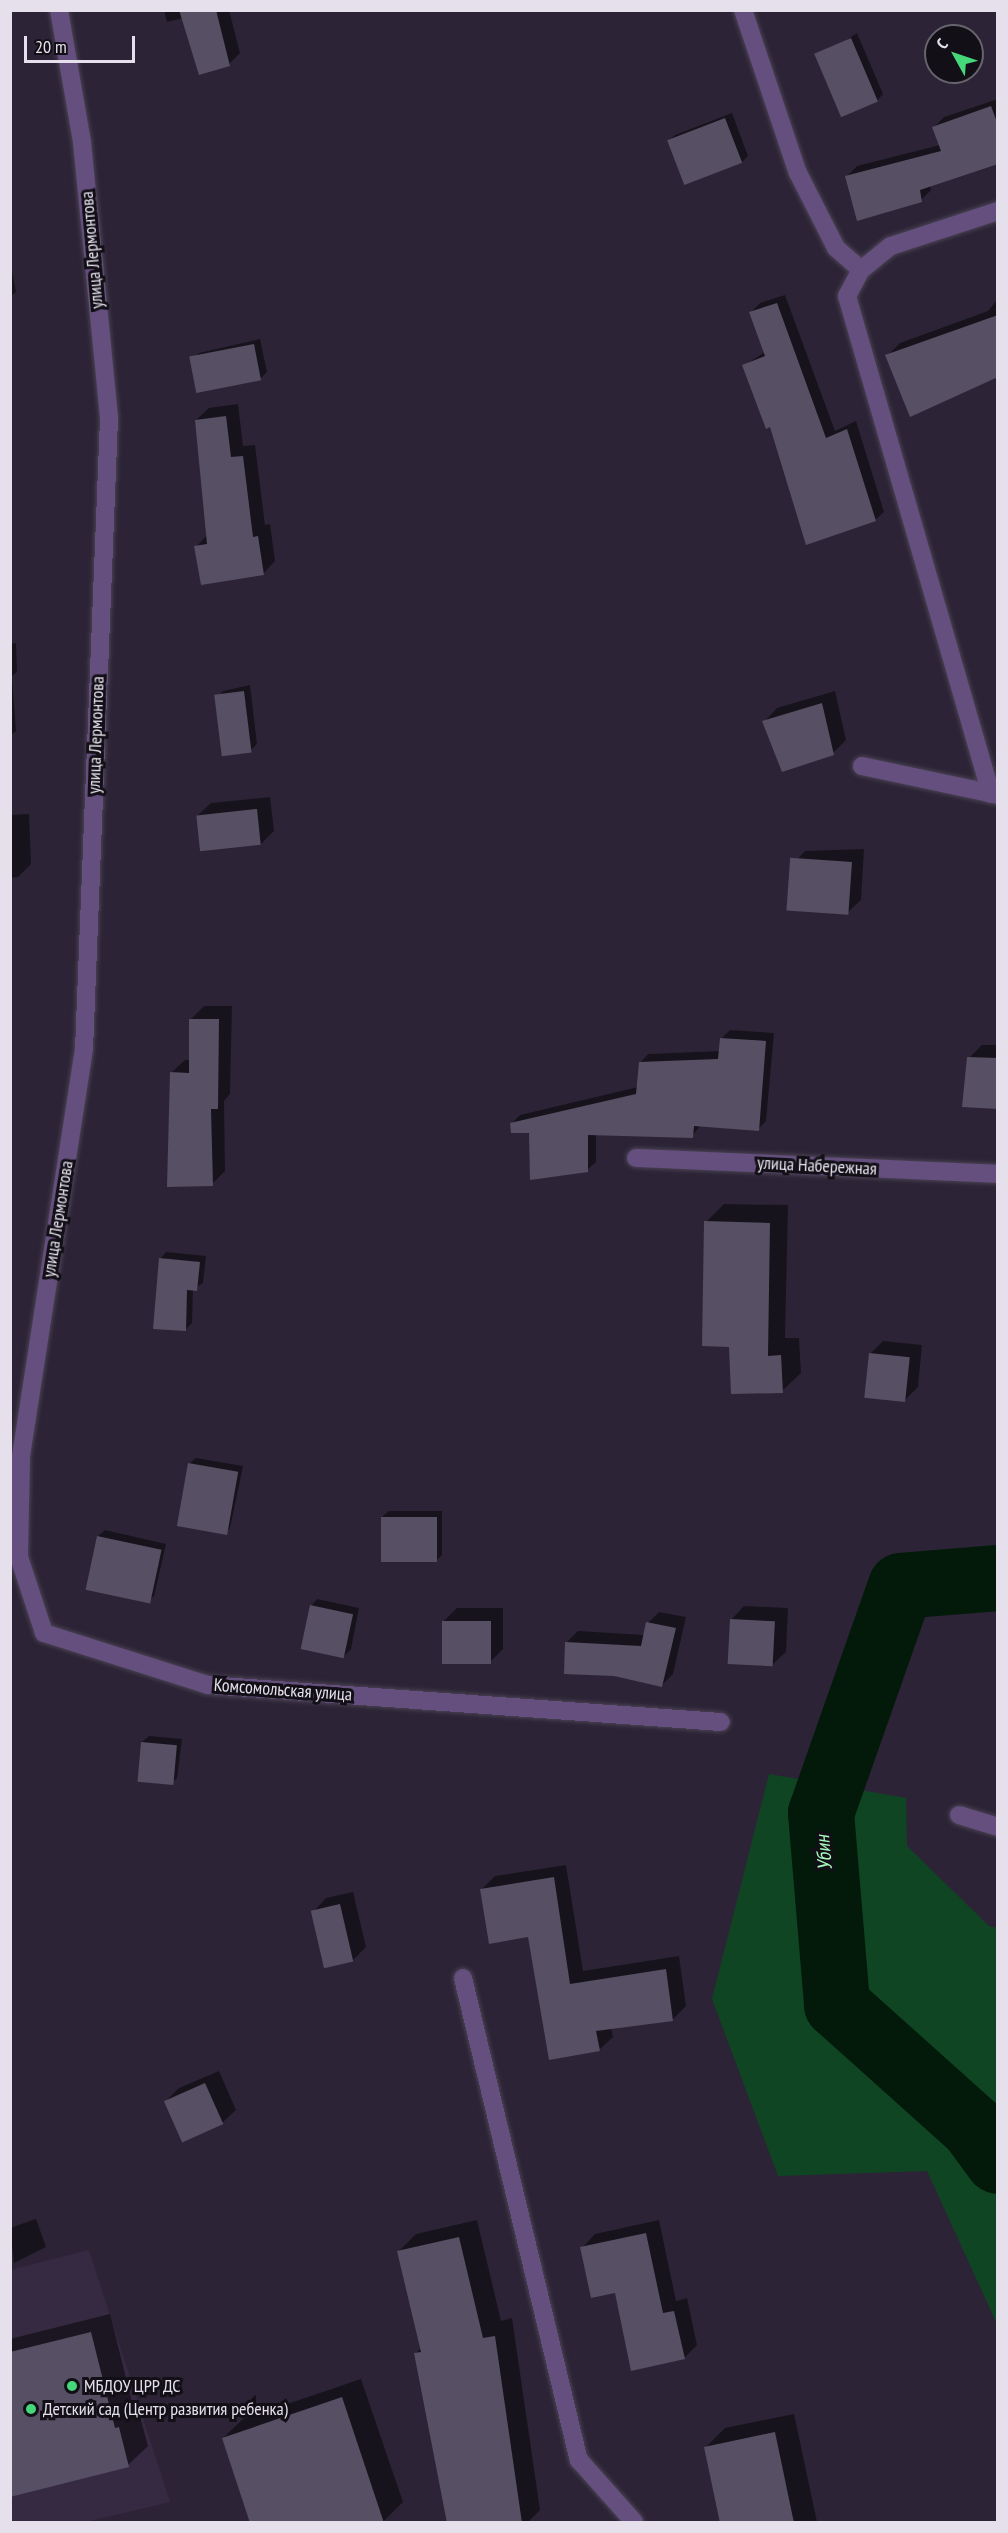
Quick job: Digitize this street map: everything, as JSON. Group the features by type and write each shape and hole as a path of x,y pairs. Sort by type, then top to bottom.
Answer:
{"street":[{"name":"улица Лермонтова","path":"16,1459 84,1049 109,419 82,142 59,10"},
{"path":"743,10 798,173 836,248 861,270"},
{"path":"862,766 994,794 847,296 861,270 891,246 998,212"},
{"name":"улица Набережная","path":"636,1158 998,1174"},
{"name":"Комсомольская улица","path":"16,1459 19,1557 44,1634 208,1685 721,1722"},
{"path":"959,1815 998,1827"},
{"path":"463,1978 579,2460 634,2523"}],"shaded area":[{"name":"МБДОУ ЦРР ДС","path":"89,2250 170,2502 85,2522 11,2522 10,2270"}],"green space":[{"path":"769,1774 906,1798 907,1846 989,1926 997,1928 997,2324 927,2171 778,2176 712,1999"}],"building":[{"path":"179,10 216,10 230,66 199,75"},
{"path":"851,38 878,102 841,117 814,54"},
{"path":"991,106 998,125 998,164 920,190 922,202 857,221 845,176 941,151 932,127"},
{"path":"725,118 742,163 684,185 667,140"},
{"path":"777,303 826,438 847,429 876,521 806,545 770,427 766,429 742,365 765,356 749,312"},
{"path":"998,315 998,377 910,417 885,355"},
{"path":"254,344 261,380 196,393 189,357"},
{"path":"226,416 231,457 243,456 253,537 258,536 264,575 201,585 194,546 207,544 195,420"},
{"path":"244,691 252,753 222,756 214,695"},
{"path":"822,703 834,755 782,772 762,721"},
{"path":"257,809 261,845 200,851 196,815"},
{"path":"790,858 852,862 848,915 786,911"},
{"path":"189,1019 219,1019 218,1109 211,1109 213,1186 167,1187 170,1072 189,1073"},
{"path":"720,1038 766,1041 759,1131 694,1126 693,1138 588,1135 588,1172 530,1180 529,1133 511,1133 510,1123 636,1094 639,1062 718,1059"},
{"path":"967,1057 998,1058 998,1109 962,1107"},
{"path":"704,1221 770,1223 768,1356 781,1355 783,1393 731,1394 729,1347 702,1346"},
{"path":"159,1258 200,1262 197,1291 187,1290 186,1331 153,1329"},
{"path":"869,1353 910,1357 905,1402 864,1398"},
{"path":"188,1463 238,1472 227,1535 177,1526"},
{"path":"381,1517 437,1517 437,1562 381,1562"},
{"path":"97,1536 162,1550 150,1604 86,1590"},
{"path":"310,1605 353,1614 344,1658 301,1649"},
{"path":"730,1619 775,1621 773,1666 728,1664"},
{"path":"442,1621 491,1621 491,1664 442,1664"},
{"path":"646,1622 676,1628 662,1687 614,1676 564,1674 565,1642 641,1646"},
{"path":"141,1742 177,1745 173,1785 138,1782"},
{"path":"554,1877 570,1984 666,1969 673,2021 596,2031 600,2051 549,2060 528,1937 489,1944 480,1889"},
{"path":"340,1904 353,1961 324,1968 311,1911"},
{"path":"205,2083 223,2124 182,2142 164,2101"},
{"path":"646,2233 663,2313 674,2311 685,2359 631,2371 615,2293 591,2298 580,2247"},
{"path":"459,2237 483,2338 495,2336 522,2523 447,2523 414,2353 421,2352 397,2251"},
{"name":"Детский сад (Центр развития ребенка)","path":"91,2332 115,2428 119,2427 129,2467 10,2497 10,2352"},
{"path":"342,2397 384,2523 250,2523 222,2438"},
{"path":"775,2432 794,2523 720,2523 704,2447"}],"waterway":[{"name":"Убин","path":"998,1578 901,1586 821,1813 837,2005 973,2127 998,2161"}],"place":[{"name":"МБДОУ ЦРР ДС","path":"72,2386"},
{"name":"Детский сад (Центр развития ребенка)","path":"31,2409"}]}
